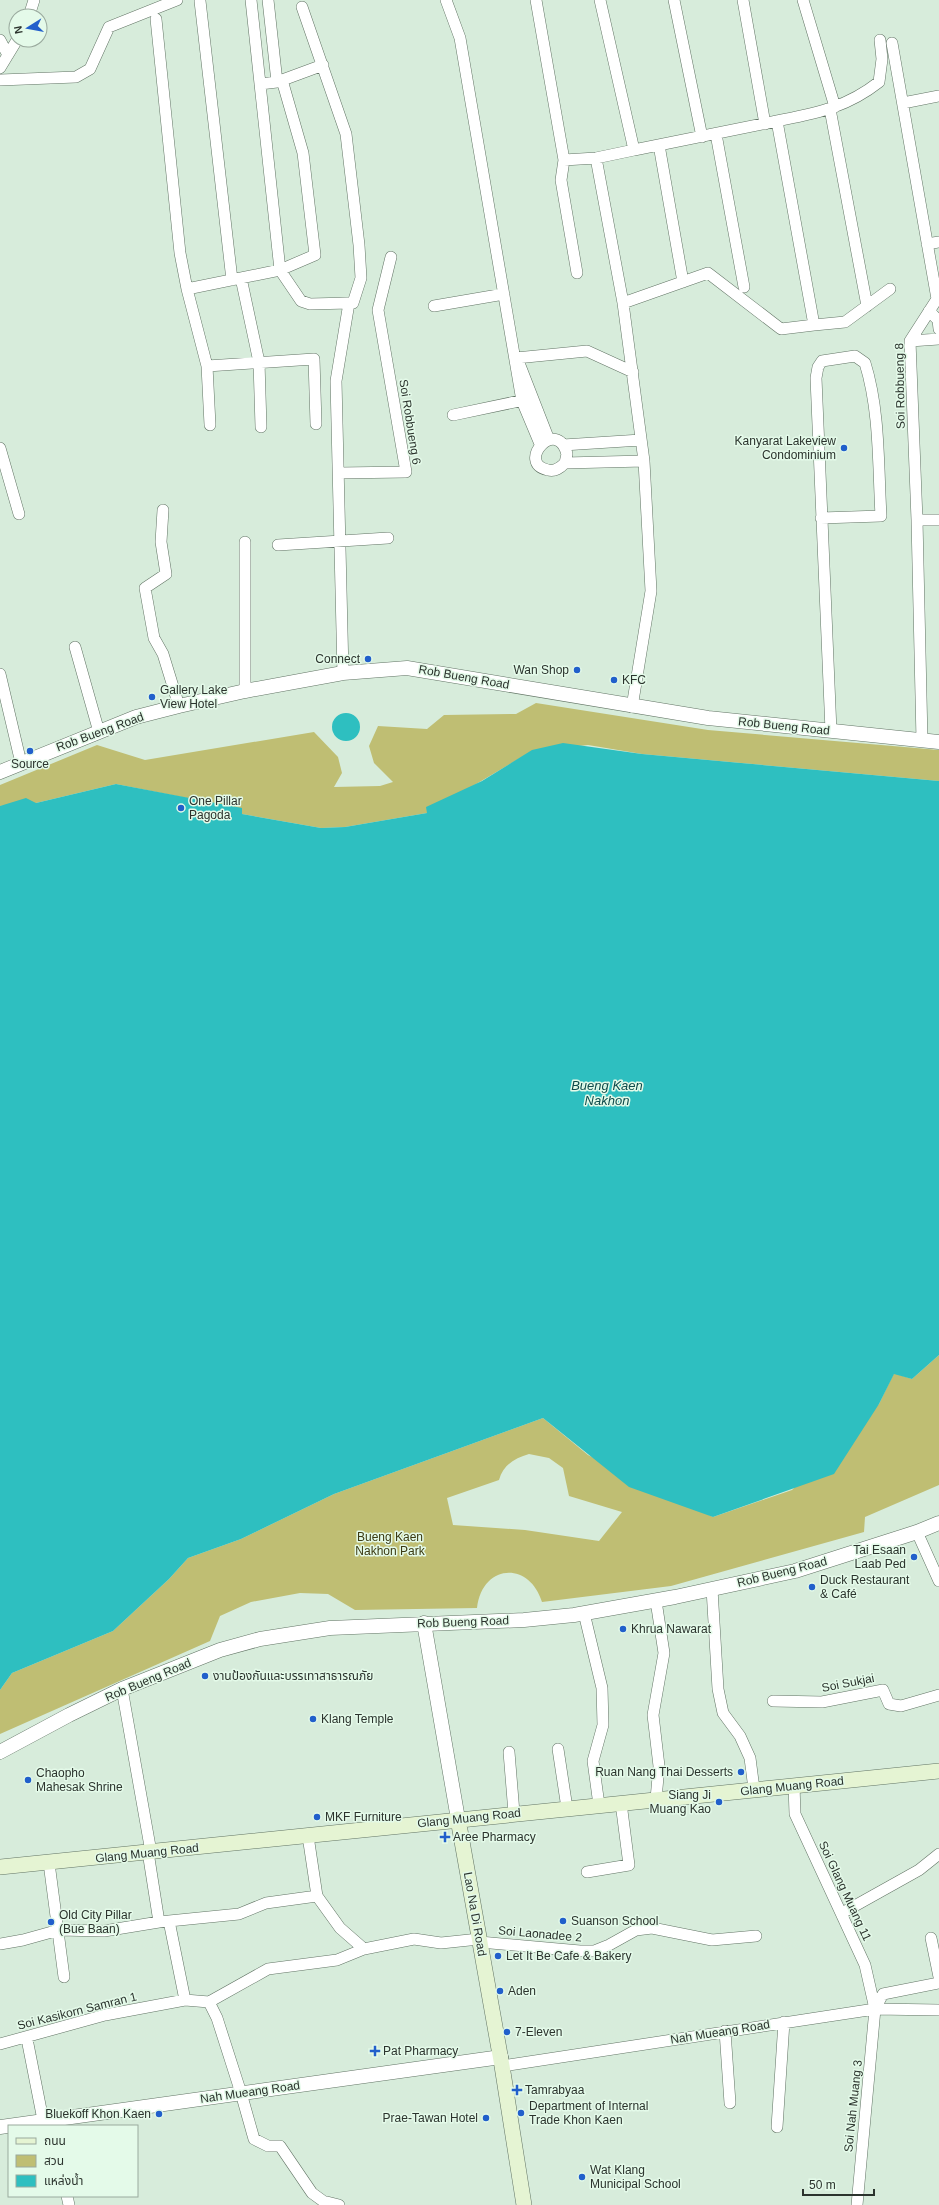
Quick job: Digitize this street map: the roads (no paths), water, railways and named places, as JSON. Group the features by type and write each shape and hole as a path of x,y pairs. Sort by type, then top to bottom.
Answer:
{"main road":[{"name":"Glang Muang Road","path":"0,1867 308,1836 514,1813 939,1771"},
{"name":"Lao Na Di Road","path":"458,1819 502,2062 524,2205"}],"street":[{"path":"0,80 76,77 90,69 109,26 177,0"},
{"path":"200,0 236,279 259,362 261,427"},
{"path":"250,0 280,270 301,301 310,304 353,303 361,278 359,245 346,134 302,7"},
{"path":"187,289 280,270 315,255 303,153 280,81 268,0"},
{"path":"446,0 460,38 516,358 522,368 527,400 545,442"},
{"path":"536,0 564,160 561,180 577,273"},
{"path":"600,0 634,150"},
{"path":"674,0 702,136"},
{"path":"744,0 765,124"},
{"path":"803,0 832,108 867,306"},
{"path":"156,19 180,253 187,289 207,366 210,425"},
{"path":"0,40 8,55"},
{"path":"564,160 596,158 765,124 832,108 861,96 879,82 882,59 880,40"},
{"name":"Soi Robbueng 8","path":"892,43 937,299 910,341 917,520 922,740"},
{"path":"0,68 12,48"},
{"path":"260,84 280,81 323,65"},
{"path":"903,103 939,96"},
{"path":"777,121 814,325"},
{"path":"716,134 744,287"},
{"path":"659,145 682,282"},
{"path":"596,158 634,372 644,461 651,591 632,707"},
{"path":"927,244 939,242"},
{"name":"Soi Robbueng 6","path":"338,473 406,472 378,310 391,257"},
{"path":"623,304 708,273 782,328 845,322 890,289"},
{"path":"434,306 504,294"},
{"path":"343,673 338,540 336,381 350,303"},
{"path":"929,311 938,320 939,329"},
{"path":"910,341 939,339"},
{"path":"516,358 587,351 634,372"},
{"path":"821,518 881,516 875,415 871,381 865,363 855,356 822,361 816,372 821,518 831,731"},
{"path":"207,366 314,359 316,424"},
{"path":"453,415 527,400"},
{"path":"563,445 567,454 565,463 557,470 547,470 542,468 536,459 537,449 545,442 559,442 563,445 641,440"},
{"path":"0,448 19,514"},
{"path":"565,463 644,461"},
{"path":"162,510 161,542 166,574 145,588 154,638 163,654 179,706"},
{"path":"917,520 939,520"},
{"path":"278,545 388,538"},
{"path":"245,542 246,691"},
{"path":"74,647 99,732"},
{"name":"Rob Bueng Road","path":"0,772 136,717 179,706 246,691 343,673 407,668 632,707 708,718 939,742"},
{"path":"0,674 21,763"},
{"name":"Rob Bueng Road","path":"0,1752 69,1715 122,1689 220,1650 260,1638 330,1628 524,1620 584,1613 656,1601 795,1571 917,1532 939,1523"},
{"path":"917,1532 939,1582"},
{"path":"712,1589 718,1689 723,1713 740,1736 750,1758 754,1789"},
{"path":"656,1601 664,1653 653,1715 659,1766 656,1799"},
{"path":"584,1613 602,1688 603,1725 593,1761 599,1805"},
{"name":"Lao Na Di Road","path":"424,1623 458,1819"},
{"path":"122,1689 149,1852 164,1921 185,2000"},
{"name":"Soi Sukjai","path":"773,1701 822,1702 884,1690 889,1704 901,1706 939,1696"},
{"path":"558,1749 567,1808"},
{"path":"509,1752 514,1813"},
{"name":"Soi Glang Muang 11","path":"794,1785 795,1814 865,1965 875,2009"},
{"path":"587,1872 629,1866 621,1803"},
{"path":"308,1836 317,1896 340,1928 364,1949 337,1960 268,1969 209,2002 217,2018 254,2139 268,2146 280,2146 312,2193 323,2201 339,2205"},
{"path":"842,1913 919,1870 939,1854"},
{"path":"49,1863 64,1977"},
{"path":"0,1944 23,1940 59,1930 104,1931 164,1921 239,1914 266,1903 317,1896"},
{"name":"Soi Laonadee 2","path":"364,1949 414,1939 441,1943 480,1940 580,1951 594,1950 609,1945 636,1930 652,1928 712,1940 756,1936"},
{"path":"931,1938 939,1977"},
{"path":"875,2009 883,1994 939,1983"},
{"name":"Soi Kasikorn Samran 1","path":"0,2044 105,2015 185,2000 209,2002"},
{"name":"Nah Mueang Road","path":"20,2125 50,2122 241,2093 502,2062 875,2009 939,2010"},
{"name":"Soi Nah Muang 3","path":"857,2205 875,2009"},
{"path":"777,2127 784,2022"},
{"path":"725,2031 730,2103"},
{"path":"28,2044 50,2122"}],"water":[{"path":"346,713 356,717 360,727 356,737 346,741 336,737 332,727 336,717"},
{"name":"Bueng Kaen Nakhon","path":"563,743 642,754 939,781 939,1355 912,1379 894,1374 879,1404 834,1474 713,1517 629,1487 543,1418 334,1494 241,1539 188,1558 169,1579 113,1631 12,1673 0,1690 0,806 26,798 36,803 116,784 242,808 242,814 321,828 345,827 427,813 426,807 482,781 532,750"}],"place":[{"name":"Kanyarat Lakeview Condominium","path":"844,448"},
{"name":"Connect","path":"368,659"},
{"name":"Wan Shop","path":"577,670"},
{"name":"KFC","path":"614,680"},
{"name":"Gallery Lake View Hotel","path":"152,697"},
{"name":"Source","path":"30,751"},
{"name":"One Pillar Pagoda","path":"181,808"},
{"name":"Tai Esaan Laab Ped","path":"914,1557"},
{"name":"Duck Restaurant & Café","path":"812,1587"},
{"name":"Khrua Nawarat","path":"623,1629"},
{"name":"งานป้องกันและบรรเทาสาธารณภัย","path":"205,1676"},
{"name":"Klang Temple","path":"313,1719"},
{"name":"Ruan Nang Thai Desserts","path":"741,1772"},
{"name":"Chaopho Mahesak Shrine","path":"28,1780"},
{"name":"Siang Ji Muang Kao","path":"719,1802"},
{"name":"MKF Furniture","path":"317,1817"},
{"name":"Aree Pharmacy","path":"445,1837"},
{"name":"Suanson School","path":"563,1921"},
{"name":"Old City Pillar (Bue Baan)","path":"51,1922"},
{"name":"Let It Be Cafe & Bakery","path":"498,1956"},
{"name":"Aden","path":"500,1991"},
{"name":"7-Eleven","path":"507,2032"},
{"name":"Pat Pharmacy","path":"375,2051"},
{"name":"Tamrabyaa","path":"517,2090"},
{"name":"Department of Internal Trade Khon Kaen","path":"521,2113"},
{"name":"Bluekoff Khon Kaen","path":"159,2114"},
{"name":"Prae-Tawan Hotel","path":"486,2118"},
{"name":"Wat Klang Municipal School","path":"582,2177"}],"park label":[{"name":"Bueng Kaen Nakhon Park","path":"390,1544"}]}
